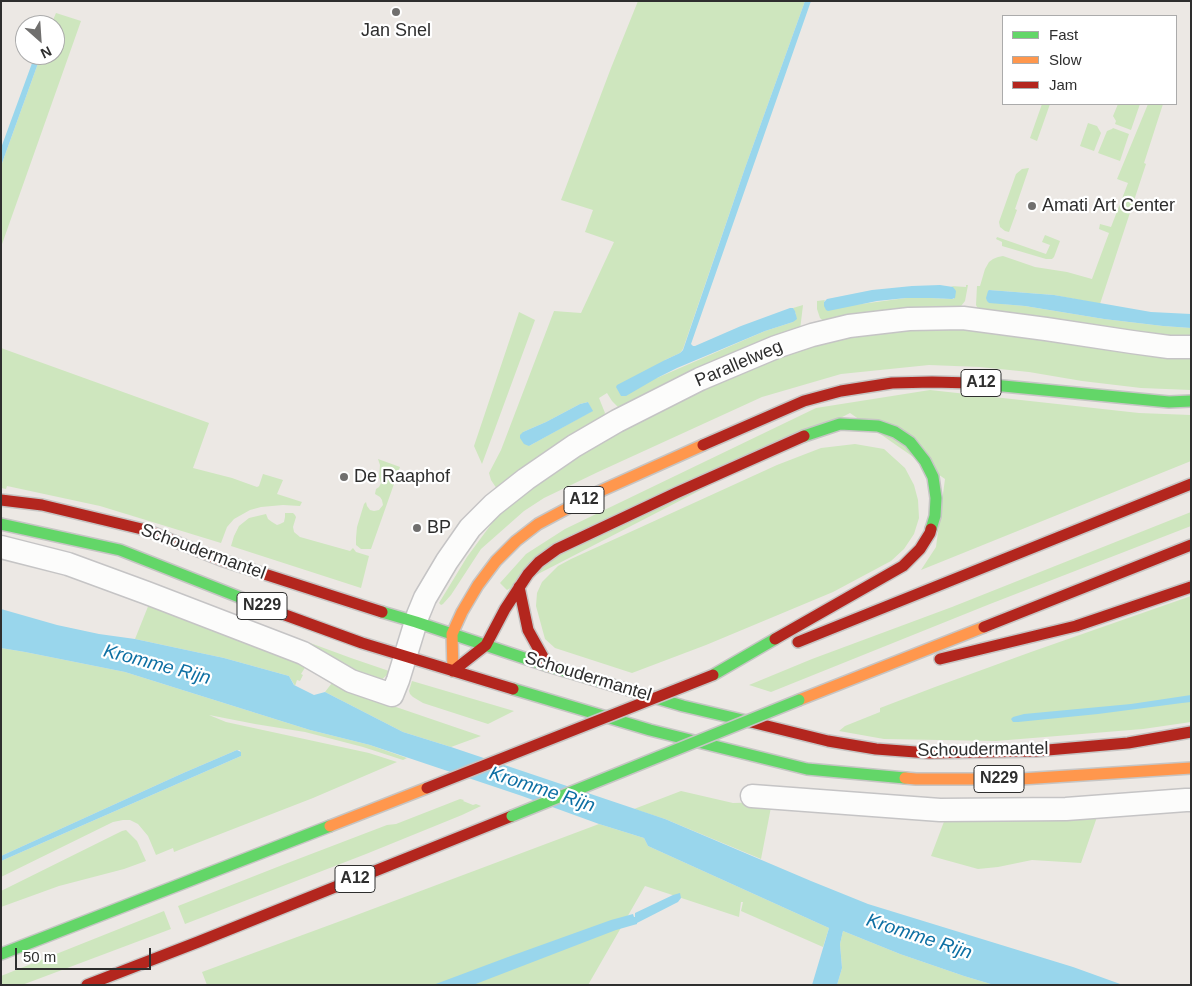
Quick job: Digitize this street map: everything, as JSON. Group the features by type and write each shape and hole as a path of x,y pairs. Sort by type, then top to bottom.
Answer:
{"main road":[{"name":"A12","path":"452,634 468,600 496,561 516,541 538,524 605,489 804,401 841,391 892,383 932,382 979,383 1169,402 1191,401"},
{"name":"A12","path":"486,644 518,587 539,562 556,549 798,438 840,424 878,426 896,432 910,442 925,460 933,477 936,498 935,516 930,533 920,550 902,566 713,675"},
{"name":"A12","path":"1,954 781,649 1191,484"},
{"name":"Schoudermantel","path":"1,500 42,506 146,530 221,560 486,644 548,666 683,706 828,741 876,749 929,753 1036,751 1128,743 1191,732"},
{"name":"Schoudermantel","path":"1,524 120,550 302,622 362,643 650,730 807,769 916,779 1021,779 1191,768"},
{"name":"A12","path":"87,985 1191,545"},
{"path":"518,587 528,630 548,666"},
{"name":"A12","path":"844,683 1076,626 1191,587"},
{"path":"452,634 453,671"},
{"path":"453,671 486,644"}],"street":[{"name":"Parallelweg","path":"406,655 425,598 447,561 470,528 493,505 526,479 574,446 617,421 700,380 776,347 849,326 909,319 963,318 1169,347 1191,347"},
{"path":"1,547 68,564 147,592 303,653 351,681 392,695 406,655"},
{"path":"752,796 940,810 1066,809 1191,800"}],"green space":[{"path":"638,1 805,1 683,349 680,353 665,360 657,378 765,331 793,322 796,314 793,308 803,305 800,330 619,408 607,393 599,398 605,413 603,419 497,489 489,473 501,450 554,311 581,313 614,242 585,232 593,210 561,200","holes":["588,402 592,411 529,446 523,432 580,404"]},
{"path":"65,16 81,21 1,247 1,166 37,65 65,65"},
{"path":"1042,105 1050,105 1037,141 1030,138"},
{"path":"1118,105 1140,105 1131,130 1115,124 1116,121 1113,116"},
{"path":"1148,105 1163,105 1144,163 1146,164 1100,304 1054,295 989,290 987,298 1002,304 1104,319 1191,328 1191,341 978,309 976,305 977,286 980,286 989,262 998,257 1003,256 1035,267 1067,272 1092,279 1109,233 1099,229 1100,224 1111,227 1128,183 1117,179"},
{"path":"1088,123 1097,126 1101,133 1094,151 1080,146"},
{"path":"1113,128 1129,134 1120,161 1098,153 1107,131"},
{"path":"1029,168 1009,232 1005,231 1000,227 999,222 1016,174 1022,169"},
{"path":"1045,235 1060,241 1052,259 1046,259 1002,246 1002,242 996,239 997,237 1046,254 1050,245 1042,242"},
{"path":"968,285 965,301 958,310 827,324 820,318 817,309 817,301 825,300 824,302 854,305 906,298 954,299 953,287 951,286 966,287"},
{"path":"519,312 535,320 482,464 474,446"},
{"path":"949,325 1191,354 1191,390 1141,388 980,367 929,365 841,374 762,397 544,498 524,511 481,549 451,595 443,604 439,603 467,557 495,519 524,490 582,450 720,378 844,335"},
{"path":"1,348 209,423 193,468 232,478 257,487 263,474 283,480 277,494 302,502 300,506 283,505 250,510 234,519 227,527 221,543 100,506 7,486 6,489 1,488"},
{"path":"930,390 1139,413 1191,415 1191,461 921,570 936,547 945,479 850,413 507,590 500,583 526,554 565,529 816,408"},
{"path":"855,444 884,449 905,468 914,485 918,500 919,518 914,534 904,549 891,561 833,592 706,645 632,673 555,648 545,639 536,606 537,593 542,582 558,566 777,465 821,448"},
{"path":"378,459 400,467 371,549 361,549 356,545 356,538 357,527 364,504 366,502 370,510 374,511 379,510 383,505 380,497 375,494 376,489 381,483"},
{"path":"1191,512 1191,526 771,692 749,685 812,659 952,607"},
{"path":"285,513 293,513 295,515 294,532 300,537 350,551 353,548 356,552 369,556 361,588 231,546 239,526 249,518 266,514 268,519 277,525 284,522"},
{"path":"114,571 351,658 389,671 380,681"},
{"path":"1191,596 1191,722 1143,729 996,741 884,739 839,731 845,726 880,712 880,708 1031,652"},
{"path":"151,599 177,612 175,616 306,666 301,674 303,675 300,681 297,680 295,686 289,676 224,658 135,639"},
{"path":"1,648 125,672 310,730 370,745 407,758 403,760 363,747 305,732 209,715 226,722 369,753 397,762 313,798 174,852 173,848 156,855 148,836 138,824 130,820 123,820 113,822 1,877 1,861 241,756 240,750 237,750 1,856"},
{"path":"335,679 364,694 396,707 481,736 451,747 403,732 325,692"},
{"path":"412,681 514,711 488,724 423,703 410,694"},
{"path":"681,791 733,803 772,802 761,859 665,819 634,809"},
{"path":"460,799 473,805 481,806 366,854 185,924 178,906 387,825 396,824"},
{"path":"1097,817 1081,863 1032,860 978,869 931,856 945,819"},
{"path":"599,824 644,838 648,846 829,928 823,947 741,911 743,902 741,902 739,917 645,886 588,985 207,985 202,972"},
{"path":"126,830 137,841 146,861 124,869 59,886 1,907 1,891"},
{"path":"164,911 171,929 22,985 1,985 1,976"},
{"path":"843,931 900,954 994,985 837,985 842,968 840,944"}],"water":[{"path":"805,1 811,1 691,344 695,346 790,308 793,308 795,311 797,319 677,368 626,396 621,396 616,387 617,385 683,350 745,168"},
{"path":"31,65 37,65 1,166 1,148"},
{"path":"940,285 953,287 956,291 955,298 906,298 877,301 828,311 824,306 824,302 827,299 872,290"},
{"path":"989,290 1054,295 1151,312 1191,314 1191,328 1104,319 1025,306 989,303 986,298"},
{"path":"588,402 593,411 529,446 524,444 520,438 523,432 580,404"},
{"name":"Kromme Rijn","path":"1,609 57,625 224,658 289,676 294,685 314,695 325,692 403,732 665,819 868,904 1073,967 1123,985 994,985 900,954 843,931 840,944 842,968 837,985 812,985 829,928 648,846 644,838 370,745 310,730 125,672 1,648"},
{"path":"1191,695 1191,702 1018,722 1013,722 1011,719 1024,714 1131,704"},
{"path":"237,750 241,752 241,756 1,861 1,856"},
{"path":"680,893 681,898 678,902 637,924 616,930 473,985 433,985 611,920 633,914 635,917 635,913"}],"traffic: fast":[{"path":"972,383 1169,402 1191,401"},
{"path":"804,436 840,424 878,426 895,432 910,442 925,461 933,477 936,498 935,516 931,529"},
{"path":"1,524 120,550 277,612"},
{"path":"382,612 548,666 683,706 751,722"},
{"path":"713,675 775,639"},
{"path":"513,689 650,730 807,769 905,778"},
{"path":"512,816 799,700"},
{"path":"1,954 330,826"}],"traffic: slow":[{"path":"453,671 452,634 462,612 478,585 496,561 516,541 538,524 596,493 703,445"},
{"path":"799,700 984,627"},
{"path":"905,778 1021,779 1191,768"},
{"path":"330,826 427,788"}],"traffic: jam":[{"path":"703,445 804,401 841,391 892,383 972,383"},
{"path":"453,671 486,645 505,609 528,574 539,562 557,549 804,436"},
{"path":"798,642 1191,484"},
{"path":"1,500 42,505 146,530 221,560 382,612"},
{"path":"775,639 903,566 920,549 931,529"},
{"path":"984,627 1191,545"},
{"path":"519,587 528,630 548,666"},
{"path":"940,659 1076,626 1191,587"},
{"path":"277,612 362,643 513,689"},
{"path":"427,788 713,675"},
{"path":"751,722 828,741 876,749 929,753 1036,751 1128,743 1191,732"},
{"path":"87,985 512,816"}],"place":[{"name":"Jan Snel","path":"396,12"},
{"name":"Amati Art Center","path":"1032,206"},
{"name":"De Raaphof","path":"344,477"},
{"name":"BP","path":"417,528"}]}
